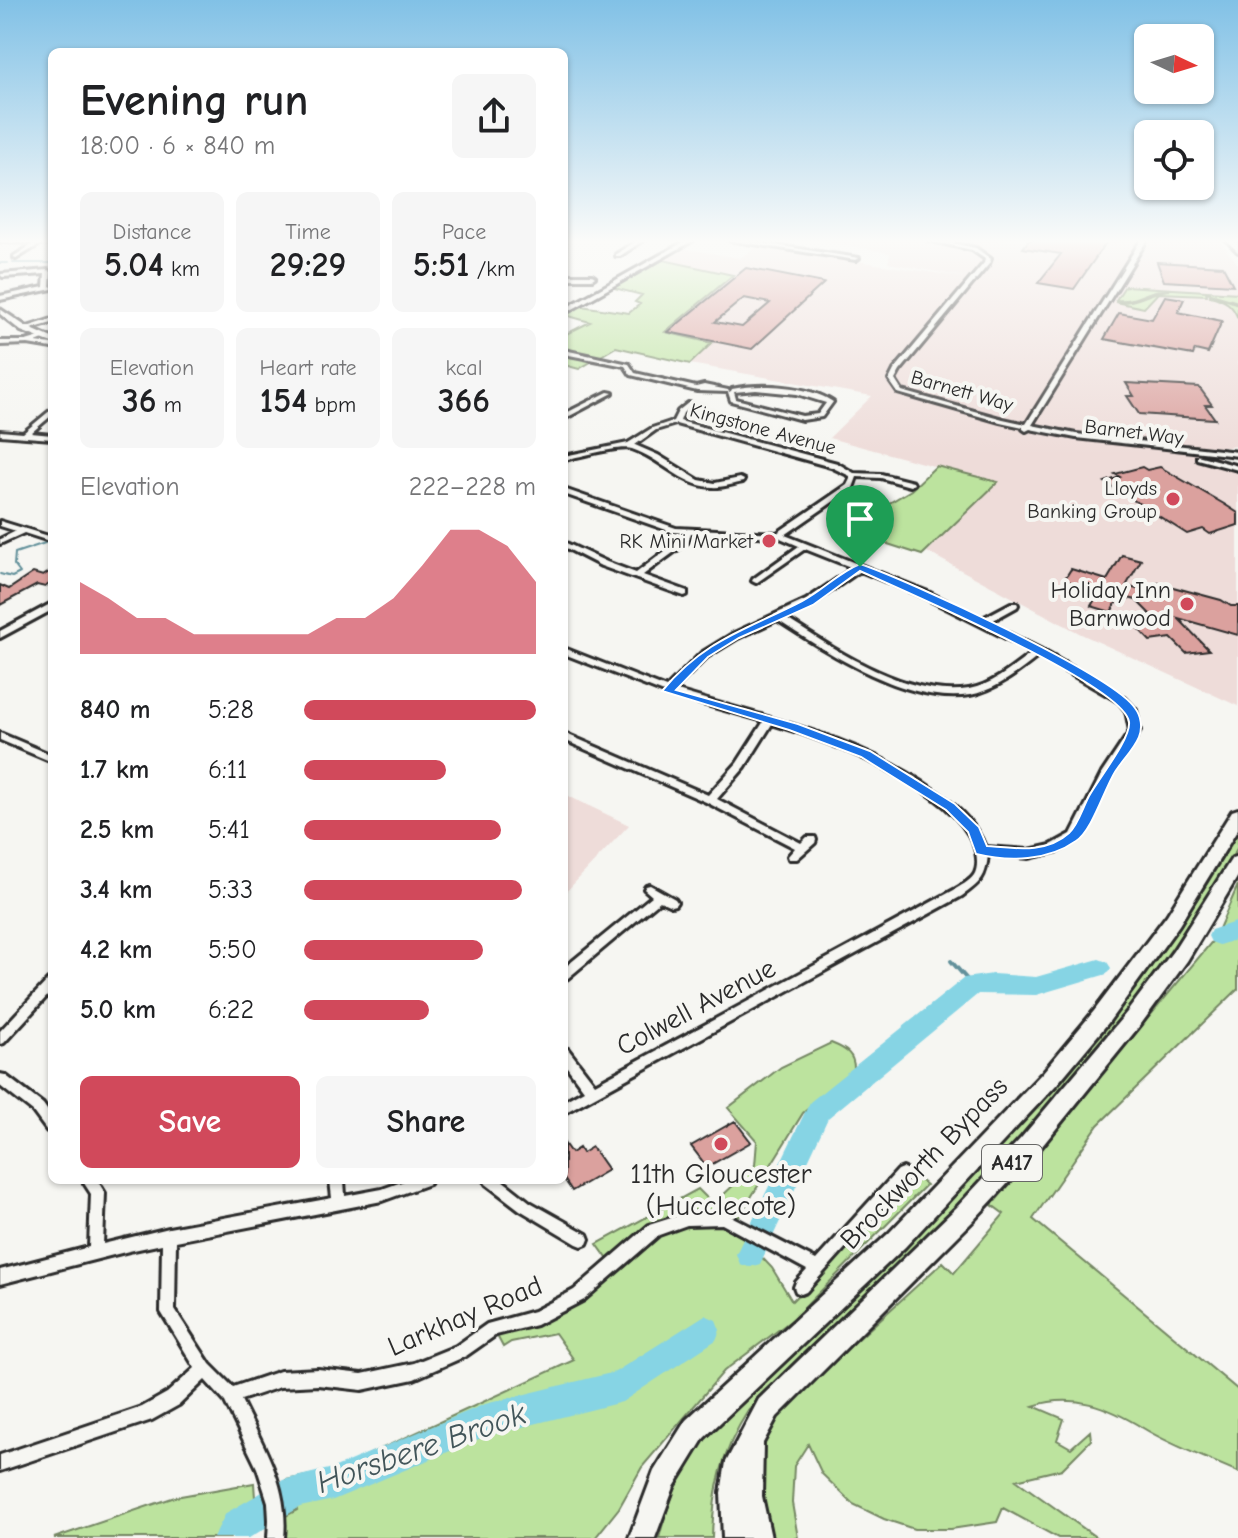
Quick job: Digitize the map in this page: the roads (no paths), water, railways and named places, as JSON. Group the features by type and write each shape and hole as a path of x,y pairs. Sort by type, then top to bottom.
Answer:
{"highway":[{"name":"Brockworth Bypass","path":"642,1538 663,1480 695,1429 897,1240 1030,1101 1101,1017 1173,920 1238,815"},
{"name":"A417","path":"736,1538 736,1476 751,1435 778,1396 965,1214 1040,1132 1126,1029 1180,956 1238,862"},
{"path":"751,1435 749,1496 758,1538"}],"street":[{"path":"1,312 48,341"},
{"name":"Barnett Way","path":"946,312 897,370 892,380 894,386 908,396 1002,421"},
{"name":"Barnett Way","path":"1027,427 1099,312"},
{"path":"24,329 48,322"},
{"path":"0,343 48,342"},
{"path":"26,343 48,342"},
{"path":"568,353 627,365 633,374 697,389 730,391 769,387 818,396 830,402 820,416 802,418 733,400 730,391"},
{"path":"568,415 610,393"},
{"path":"676,422 680,412 690,404"},
{"path":"25,435 48,415"},
{"name":"Barnet Way","path":"1002,421 1091,445 1213,459 1238,468"},
{"name":"Kingstone Avenue","path":"568,457 630,445 654,429 676,422 834,465 853,475 881,476 910,484"},
{"name":"Barnet Way","path":"1027,427 1094,439 1238,454"},
{"path":"0,433 48,437"},
{"path":"630,445 658,458 693,483 707,486 740,480"},
{"path":"779,535 850,486 853,475"},
{"path":"568,492 687,532 779,535 860,567 983,622 1122,700 1131,710 1135,731 1107,773 1075,836 1054,848 1029,854 981,850 974,830 950,807 865,754 770,720 668,691 568,653"},
{"path":"0,523 48,539"},
{"path":"0,542 22,531"},
{"path":"637,576 685,540 687,532"},
{"path":"756,581 805,545"},
{"path":"568,546 684,593"},
{"path":"668,691 704,655 735,636 780,618 809,602 860,567"},
{"path":"983,622 1014,605"},
{"path":"0,635 48,608"},
{"path":"780,618 812,639 883,675 920,688 944,692 969,692 981,687 1004,677 1039,652"},
{"path":"710,800 741,765 770,720"},
{"path":"0,736 48,757"},
{"path":"568,738 710,800 802,847"},
{"name":"Colwell Avenue","path":"568,1105 857,955 882,935 975,882 981,872 981,850"},
{"path":"568,972 660,895"},
{"path":"0,1039 48,987"},
{"path":"568,1058 593,1091"},
{"path":"0,1079 38,1108 48,1122"},
{"path":"801,1287 903,1174"},
{"path":"92,1184 98,1193 96,1252"},
{"path":"337,1184 339,1202"},
{"path":"0,1277 169,1235 382,1195 413,1184"},
{"path":"496,1184 525,1206 582,1239"},
{"name":"Larkhay Road","path":"231,1396 280,1379 318,1377 362,1382 414,1371 461,1351 492,1329 536,1318 579,1295 654,1230 687,1219 723,1218 817,1268"},
{"path":"169,1235 168,1312 205,1369 231,1396 271,1483 280,1519 276,1538"},
{"path":"0,1463 146,1414 173,1399 205,1369"}],"waterway":[{"path":"0,574 12,577 20,573 14,565 15,553 45,543"},
{"name":"Horsbere Brook","path":"1219,936 1238,930"},
{"path":"951,961 972,985"},
{"name":"Horsbere Brook","path":"750,1254 819,1110 972,985 1036,986 1099,968"},
{"name":"Horsbere Brook","path":"230,1538 238,1525 295,1492 333,1484 485,1420 622,1386 705,1330"}],"place":[{"name":"Lloyds Banking Group","path":"1173,499"},
{"name":"RK Mini Market","path":"769,541"},
{"name":"Holiday Inn Barnwood","path":"1187,604"},
{"name":"11th Gloucester (Hucclecote)","path":"721,1144"}]}
